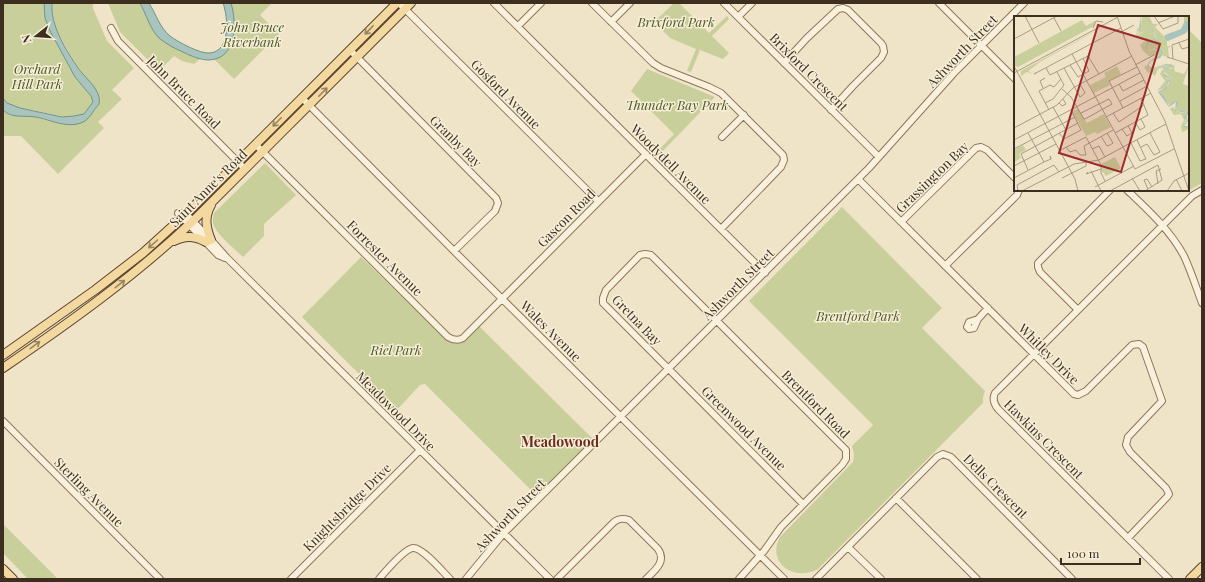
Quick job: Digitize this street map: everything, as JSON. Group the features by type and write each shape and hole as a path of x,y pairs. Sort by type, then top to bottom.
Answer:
{"main road":[{"name":"Saint Anne's Road","path":"3,355 82,299 143,253 184,216 398,3"},
{"name":"Saint Anne's Road","path":"3,368 128,278 164,248 191,223 411,3"},
{"path":"348,52 355,59"},
{"path":"164,248 177,240 188,236 209,241 206,226 206,215 216,198"},
{"path":"82,299 88,307"},
{"path":"1190,579 1202,567"},
{"path":"3,569 13,579"}],"street":[{"name":"Gosford Avenue","path":"398,3 598,201"},
{"name":"Woodydell Avenue","path":"494,3 765,273"},
{"path":"518,26 541,3"},
{"path":"592,3 661,68 718,91 725,96 782,153 784,162 779,170 721,229"},
{"path":"611,22 630,3"},
{"name":"Brixford Crescent","path":"724,3 879,157"},
{"path":"738,17 752,3"},
{"path":"939,3 1014,78"},
{"name":"Ashworth Street","path":"466,579 504,534 858,179 954,73 1024,3"},
{"path":"784,63 807,38 838,9 843,8 848,10 881,43 884,52 881,58 831,110"},
{"name":"John Bruce Road","path":"112,28 118,41 245,169"},
{"name":"Granby Bay","path":"355,59 496,198 498,203 495,210 454,251"},
{"name":"Wales Avenue","path":"302,98 784,579"},
{"path":"722,137 744,115"},
{"name":"Forrester Avenue","path":"255,144 451,339 460,340 463,338 502,297"},
{"name":"Grassington Bay","path":"901,222 976,148 980,147 987,150 1014,177"},
{"name":"Gascon Road","path":"502,297 646,154"},
{"name":"Whitley Drive","path":"858,179 1071,391 1078,395 1086,391 1132,345 1140,344 1143,347 1162,401 1128,437 1126,445 1130,452 1166,488 1168,494 1167,497 1128,538"},
{"name":"Hawkins Crescent","path":"1169,579 996,406 993,400 995,393 1188,200 1202,190"},
{"path":"945,266 1018,191"},
{"path":"1078,310 1040,272 1038,263 1109,191"},
{"path":"1128,191 1171,236 1184,256 1202,303"},
{"name":"Meadowood Drive","path":"184,216 209,241 218,255 227,258 550,579"},
{"name":"Gretna Bay","path":"670,368 603,303 602,298 606,290 640,256 645,254 651,255 717,321"},
{"path":"978,319 988,308"},
{"name":"Brentford Road","path":"717,321 846,450 846,459 842,465 776,532 760,555 739,579"},
{"name":"Greenwood Avenue","path":"670,368 803,504"},
{"name":"Sterling Avenue","path":"3,422 160,579"},
{"name":"Knightsbridge Drive","path":"291,579 420,450"},
{"name":"Dells Crescent","path":"816,579 940,455 949,455 1072,579"},
{"path":"896,498 977,579"},
{"path":"557,579 614,522 619,519 624,519 629,520 658,549 661,555 660,564 646,579"},
{"path":"848,546 881,579"},
{"path":"379,579 406,552 412,548 415,548 421,550 450,579"}],"green space":[{"name":"Orchard Hill Park","path":"3,3 44,3 44,8 57,45 75,77 91,96 93,102 84,114 65,117 12,106 3,98"},
{"path":"52,3 93,3 93,8 107,41 134,68 112,90 122,99 98,122 104,128 58,174 21,136 3,136 3,110 56,123 73,124 86,120 99,104 98,94 78,68 56,30 52,12"},
{"name":"John Bruce Riverbank","path":"108,3 140,3 149,21 193,57 200,59 194,64 182,61 174,56 159,71 120,32"},
{"name":"John Bruce Riverbank","path":"231,3 272,3 260,15 279,34 234,79 214,59 223,55 232,6"},
{"name":"Brixford Park","path":"674,3 679,3 709,33 727,16 729,19 712,36 729,53 723,59 700,50 691,72 687,71 696,49 670,38 654,22"},
{"path":"1189,30 1202,43 1202,183 1189,190"},
{"name":"Thunder Bay Park","path":"647,69 715,97 659,155 656,153 674,134 631,91"},
{"path":"265,163 296,195 264,224 264,236 243,257 223,239 214,226 214,213"},
{"name":"Brentford Park","path":"842,207 942,308 922,328 985,391 983,403 818,569 800,573 785,568 780,562 777,555 777,546 780,537 853,462 854,454 852,446 873,425 749,301"},
{"name":"Riel Park","path":"361,257 449,342 454,343 462,341 479,326 592,438 591,442 539,496 537,496 425,384 420,385 396,411 302,317"},
{"path":"3,524 58,579 28,579 3,553"}],"water":[{"path":"44,3 52,3 54,20 60,37 78,68 96,89 98,94 99,104 85,121 79,124 60,124 36,117 14,116 3,110 3,98 7,103 20,108 62,117 74,116 84,114 93,102 91,96 75,77 50,31 45,18"},
{"path":"140,3 149,3 161,25 170,36 195,50 210,53 217,51 225,40 227,24 223,3 231,3 234,30 230,47 218,58 209,60 196,58 176,49 159,38 151,26"}],"district":[{"name":"Meadowood","path":"560,442"}]}
